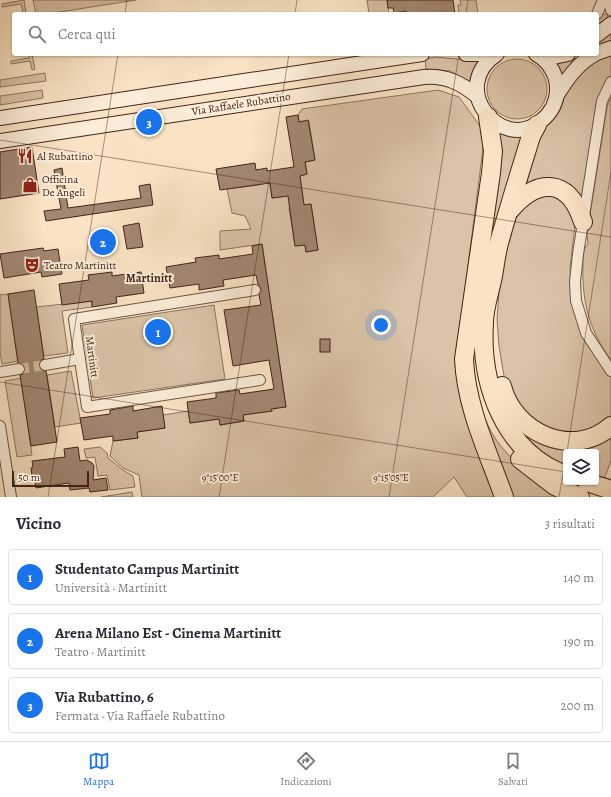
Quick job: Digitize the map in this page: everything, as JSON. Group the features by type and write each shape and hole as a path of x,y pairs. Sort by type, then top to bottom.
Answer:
{"highway":[{"path":"488,117 493,151 491,173 464,359 468,397 504,497"},
{"path":"537,125 531,136 499,245 493,277 486,299 484,345 490,388 507,429 521,445 539,460 563,473"},
{"path":"509,210 529,191 540,187 552,187 573,198 583,222"},
{"path":"493,277 493,345 503,390 510,406 518,417 541,435 570,441 584,440 599,435 611,426"},
{"path":"471,312 474,359 478,386 488,412 500,434 515,454 532,470 554,486 580,497"},
{"path":"596,485 611,490"}],"street":[{"path":"598,12 603,0"},
{"path":"609,0 611,10"},
{"path":"599,33 611,24"},
{"path":"599,53 611,48"},
{"name":"Via Raffaele Rubattino","path":"0,118 408,56"},
{"path":"477,96 477,86 481,72 489,60 494,56"},
{"path":"488,117 497,124 511,129 521,129 537,125 550,112 557,95 581,63 593,56"},
{"path":"540,57 555,76 557,95"},
{"name":"Via Raffaele Rubattino","path":"0,141 424,77 445,78 466,86 477,96 480,106 488,117"},
{"path":"611,82 602,101 577,261 576,301 586,333 611,371"},
{"name":"Martinitt","path":"255,290 74,319 87,407 260,380"},
{"path":"45,365 80,359"},
{"path":"0,372 19,369"},
{"path":"0,426 11,497"}],"shaded area":[{"path":"24,0 26,12 23,12 21,4 2,7 2,4"},
{"path":"33,0 136,0 60,12 36,12"},
{"path":"367,0 387,0 389,12 369,12"},
{"path":"460,0 476,0 478,12 459,12 458,5 461,5"},
{"path":"609,8 607,18 599,24 599,16 602,13 605,15"},
{"path":"611,32 611,42 599,46 599,41"},
{"path":"611,55 611,76 603,90 597,107 582,204 579,199 523,192 540,134 560,110 565,95 576,77 595,61"},
{"path":"29,56 32,56 35,69 32,70 30,61 11,64 11,61 29,58"},
{"path":"435,57 478,61 470,82 450,71 426,69 425,59"},
{"path":"575,58 577,59 563,76 557,63"},
{"path":"511,59 523,59 534,64 542,72 547,83 545,101 534,114 523,119 511,119 500,114 492,106 487,95 487,83 492,72 500,64"},
{"path":"45,73 46,81 0,87 0,80"},
{"path":"42,90 43,98 0,105 0,96"},
{"path":"438,90 459,97 485,133 455,367 471,431 495,497 467,497 454,477 433,497 142,497 139,475 123,468 110,456 113,441 138,438 137,432 165,428 163,415 188,411 190,423 219,419 220,425 244,421 243,415 272,411 277,408 286,407 262,244 220,250 220,231 251,229 245,216 232,213 227,189 259,185 269,179 272,198 293,195 289,208 295,246 305,245 306,252 318,250 311,204 304,205 300,176 307,174 305,162 315,160 309,121 299,122 298,115 302,109"},
{"path":"611,97 611,360 598,339 589,316 584,293 583,262 584,252 588,244 587,234 607,107"},
{"path":"499,132 522,135 489,247"},
{"path":"547,194 565,200 575,225 570,268 571,291 585,340 611,377 611,420 583,435 549,433 512,400 504,376 499,346 497,319 501,266 515,219 532,199"},
{"path":"8,294 18,361 2,364 0,352 0,295"},
{"path":"92,301 92,307 62,311 68,353 44,356 36,307"},
{"path":"214,305 225,379 93,398 82,325"},
{"path":"71,371 81,423 55,427 47,375"},
{"path":"21,378 32,455 17,457 5,381"},
{"path":"482,410 488,426 505,451 527,471 565,497 511,497 478,411"},
{"path":"516,422 526,431 611,436 611,461 603,482 599,481 599,449 563,449 563,468 535,452"},
{"path":"100,447 107,453 108,458 133,476 135,487 110,490 107,475 98,476 95,457 86,458 84,449"},
{"path":"132,492 133,497 101,497"}],"building":[{"path":"387,0 453,0 455,12 394,12 393,8 388,8"},
{"path":"298,115 299,122 308,120 315,160 305,162 307,174 300,176 304,205 311,204 318,250 306,252 305,245 295,246 288,196 272,198 270,183 220,190 216,169 255,163 256,170 267,168 267,171 294,167 286,117"},
{"path":"32,147 39,193 0,199 0,152"},
{"path":"62,168 68,208 141,198 139,186 150,184 153,205 46,221 44,211 61,209 54,170"},
{"path":"139,223 143,247 127,249 123,226"},
{"path":"262,244 286,407 271,409 272,411 243,415 244,421 220,425 219,419 190,423 187,402 216,398 216,393 239,390 240,394 274,389 269,360 233,366 224,310 261,305 259,295 261,289 256,275 223,280 224,286 199,290 199,284 170,288 166,267 196,262 195,258 219,255 219,259 253,254 252,246"},
{"path":"43,248 44,251 58,249 62,274 42,277 41,272 4,278 0,254"},
{"path":"112,272 112,276 141,272 144,293 116,297 117,303 92,307 92,301 62,305 59,284 89,280 88,275"},
{"path":"34,290 44,359 41,360 39,366 40,369 46,371 57,442 31,446 20,375 23,374 25,368 24,365 18,363 8,294"},
{"path":"320,339 330,339 330,352 320,352"},
{"path":"133,406 133,411 162,406 165,428 137,432 138,438 113,441 113,436 84,440 80,418 110,414 110,410"},
{"path":"78,447 80,461 87,460 94,466 93,480 106,478 108,490 90,492 89,488 70,490 69,483 36,488 35,482 33,482 31,468 33,467 32,461 65,457 64,449"}],"tunnel":[{"path":"19,369 45,365"}],"place":[{"name":"Via Rubattino, 6","path":"149,122"},
{"name":"Al Rubattino","path":"25,156"},
{"name":"Officina De Angeli","path":"30,185"},
{"name":"Arena Milano Est - Cinema Martinitt","path":"103,242"},
{"name":"Teatro Martinitt","path":"32,265"},
{"name":"Studentato Campus Martinitt","path":"158,332"}],"district":[{"name":"Martinitt","path":"149,278"}]}
